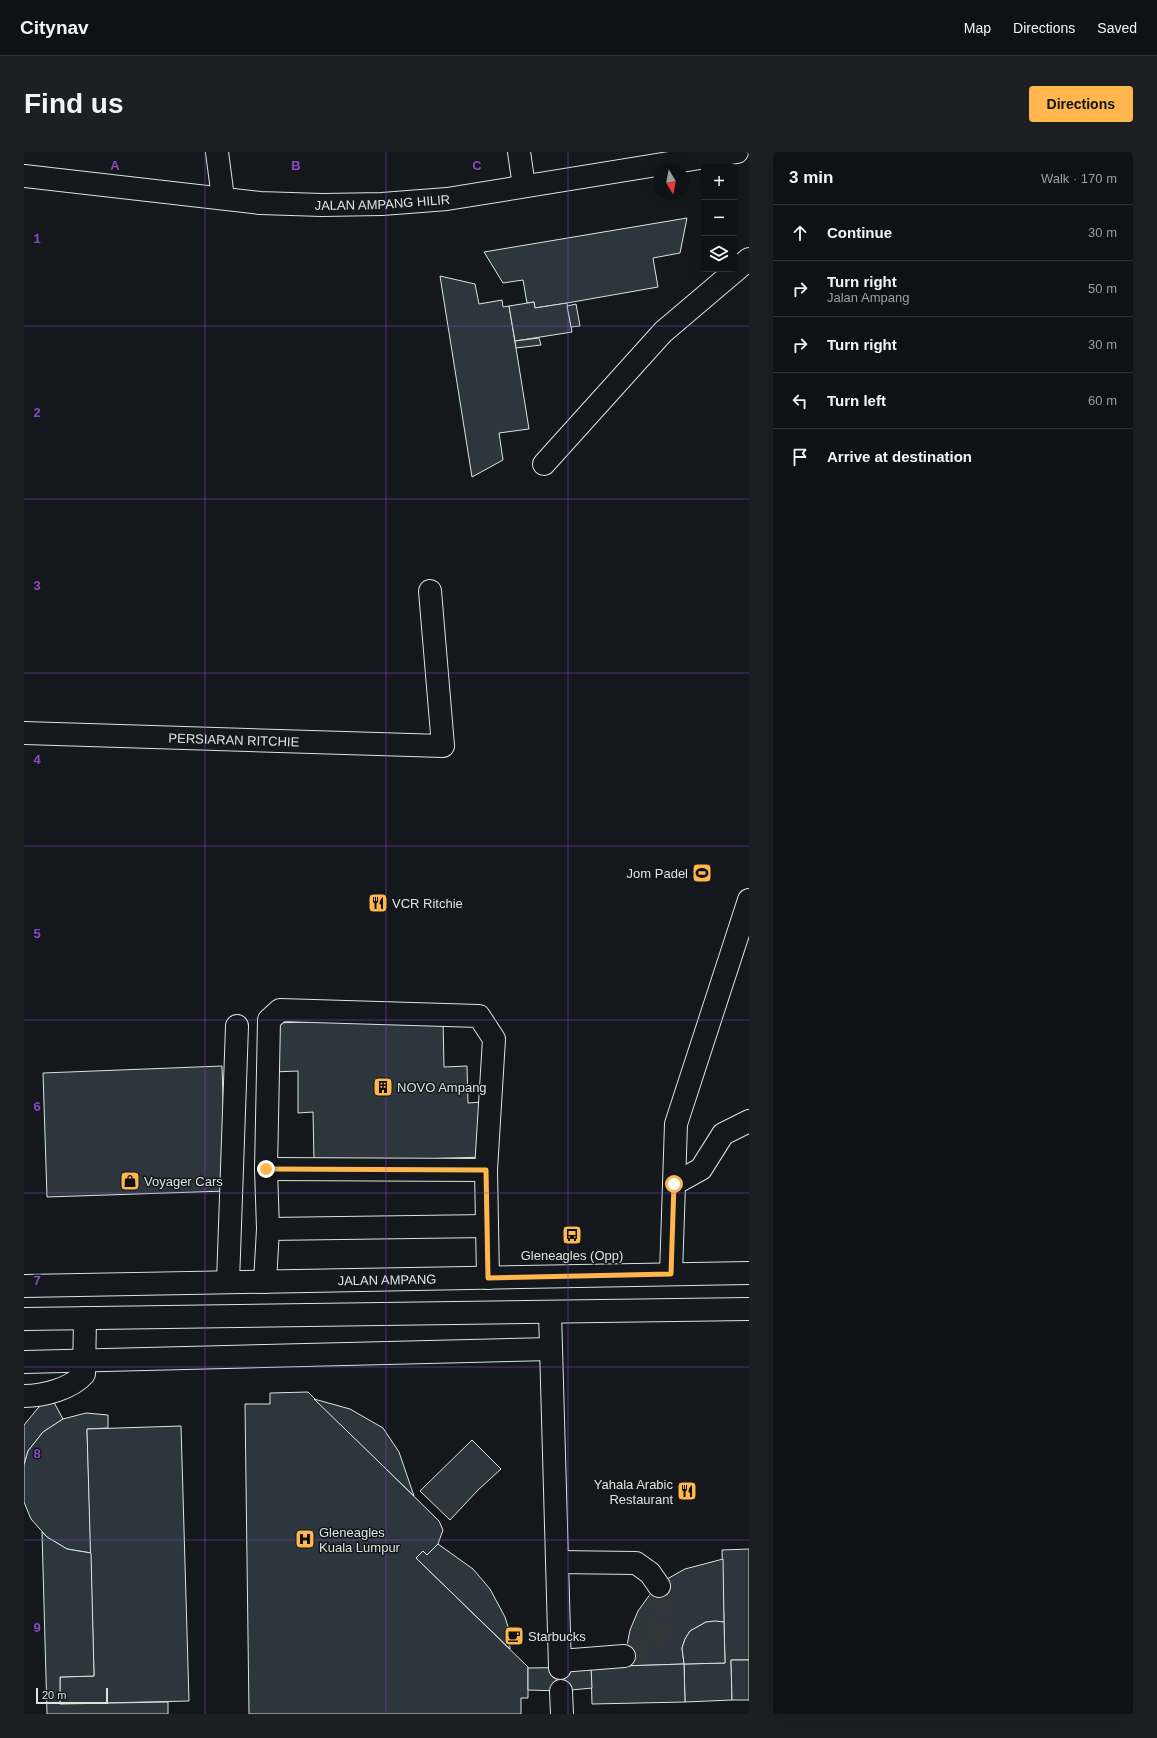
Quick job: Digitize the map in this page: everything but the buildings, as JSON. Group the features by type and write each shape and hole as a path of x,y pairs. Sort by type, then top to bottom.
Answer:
{"street":[{"path":"216,152 223,198"},
{"path":"519,152 524,186"},
{"name":"JALAN AMPANG HILIR","path":"24,176 260,203 382,204 447,199 738,152"},
{"path":"544,464 663,332 749,259"},
{"name":"PERSIARAN RITCHIE","path":"24,733 443,746 430,591"},
{"path":"671,1274 676,1124 749,900"},
{"path":"265,1282 268,1229 266,1169 269,1020 280,1010 479,1016 494,1039 486,1170 488,1278"},
{"path":"228,1282 237,1026"},
{"path":"674,1184 701,1169 722,1134 749,1121"},
{"path":"266,1169 486,1170"},
{"path":"268,1229 487,1226"},
{"name":"JALAN AMPANG","path":"24,1286 749,1273"},
{"path":"24,1319 749,1309"},
{"path":"550,1312 560,1664 624,1656"},
{"path":"24,1396 58,1390 79,1380 84,1374 85,1318"},
{"path":"24,1362 551,1349"},
{"path":"557,1562 636,1563 650,1573 659,1586"},
{"path":"561,1691 562,1714"}],"tunnel":[{"path":"624,1656 647,1649 657,1638 661,1589 659,1586"}],"place":[{"name":"Jom Padel","path":"702,873"},
{"name":"VCR Ritchie","path":"378,903"},
{"name":"NOVO Ampang","path":"383,1087"},
{"name":"Voyager Cars","path":"130,1181"},
{"name":"Gleneagles (Opp)","path":"572,1235"},
{"name":"Yahala Arabic Restaurant","path":"687,1491"},
{"name":"Gleneagles Kuala Lumpur","path":"305,1539"},
{"name":"Starbucks","path":"514,1636"}],"route":[{"path":"266,1169 486,1170 488,1278 671,1274 674,1184"}]}
